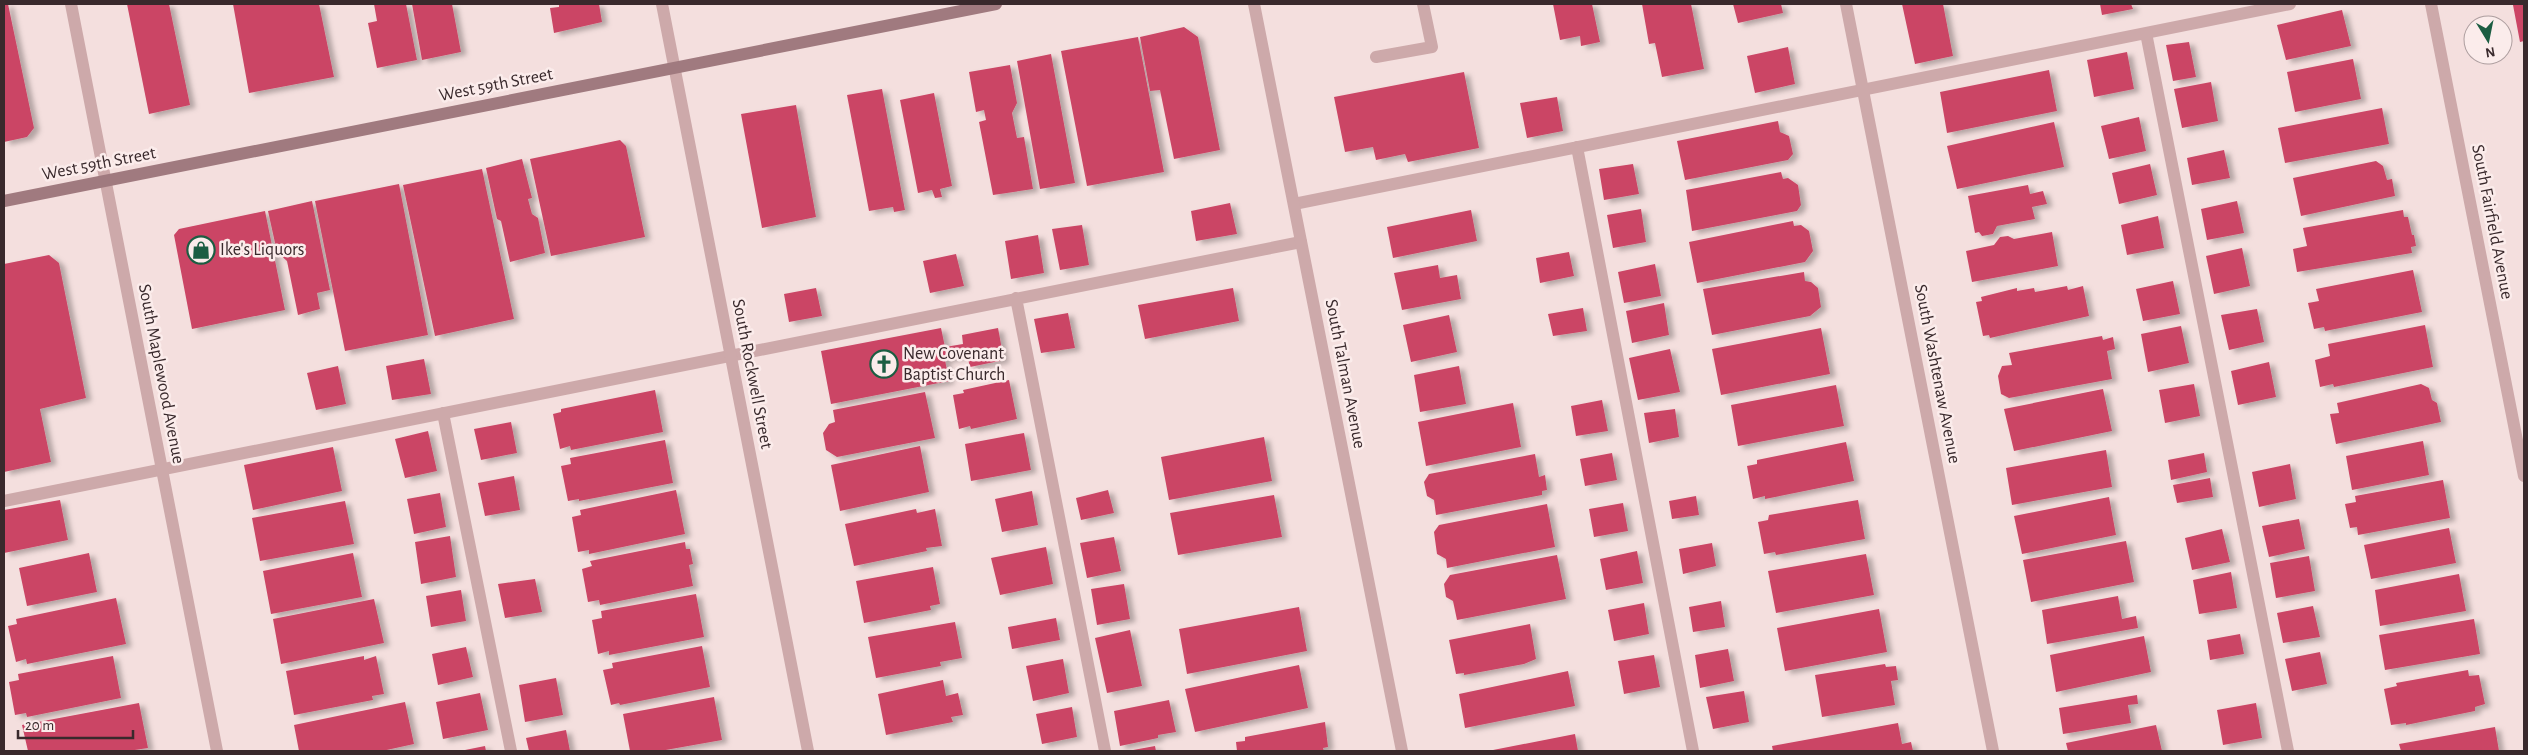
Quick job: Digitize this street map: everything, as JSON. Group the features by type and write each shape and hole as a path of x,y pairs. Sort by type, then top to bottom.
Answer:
{"street":[{"name":"South Maplewood Avenue","path":"71,4 217,751"},
{"name":"South Rockwell Street","path":"662,4 808,751"},
{"name":"West 59th Street","path":"4,201 996,4"},
{"name":"South Talman Avenue","path":"1254,4 1402,751"},
{"path":"1376,57 1432,47 1423,4"},
{"name":"South Washtenaw Avenue","path":"1846,4 1993,751"},
{"path":"1294,204 2290,4"},
{"name":"South Fairfield Avenue","path":"2431,4 2524,476"},
{"path":"2146,33 2288,751"},
{"path":"1577,147 1693,751"},
{"path":"4,501 1301,242"},
{"path":"1016,298 1106,751"},
{"path":"444,413 511,751"}],"building":[{"path":"4,4 8,4 34,128 27,137 4,142"},
{"path":"127,4 169,4 190,105 149,114"},
{"path":"233,4 319,4 334,77 249,93"},
{"path":"374,4 406,4 417,60 377,68 368,23 377,21"},
{"path":"412,4 452,4 461,52 422,60"},
{"path":"559,4 599,4 602,22 554,33 550,8 559,7"},
{"path":"1553,4 1592,4 1600,42 1581,46 1580,36 1560,40"},
{"path":"1642,4 1691,4 1704,69 1662,77 1655,43 1649,44"},
{"path":"1733,4 1781,4 1783,13 1738,23"},
{"path":"1902,4 1943,4 1953,56 1915,64"},
{"path":"2100,4 2131,4 2133,9 2102,15"},
{"path":"2524,4 2524,41 2520,42 2513,5"},
{"path":"2342,10 2351,46 2286,60 2277,25"},
{"path":"1184,27 1198,37 1220,150 1174,159 1160,90 1150,91 1140,37"},
{"path":"1138,37 1164,172 1087,186 1061,51"},
{"path":"2189,42 2196,77 2173,81 2166,45"},
{"path":"1788,47 1795,84 1755,93 1747,56"},
{"path":"2127,52 2134,89 2094,97 2087,60"},
{"path":"1051,54 1075,183 1040,189 1017,61"},
{"path":"2353,59 2361,99 2295,112 2287,72"},
{"path":"1010,65 1017,103 1012,113 1017,138 1024,137 1033,189 993,195 979,122 986,120 984,110 976,112 969,72"},
{"path":"2049,70 2057,111 1947,133 1940,92"},
{"path":"1464,72 1479,148 1408,162 1405,154 1376,160 1373,147 1345,152 1334,97"},
{"path":"2211,82 2218,121 2182,128 2174,89"},
{"path":"882,89 905,210 894,212 893,207 869,211 847,95"},
{"path":"934,93 952,186 940,189 942,197 935,198 932,190 918,193 900,100"},
{"path":"1557,97 1563,131 1527,138 1520,103"},
{"path":"796,105 816,217 762,228 741,114"},
{"path":"2382,108 2389,144 2285,163 2278,128"},
{"path":"2139,117 2146,151 2109,159 2101,126"},
{"path":"1778,121 1780,132 1789,136 1793,154 1788,160 1685,180 1677,141"},
{"path":"2054,122 2064,167 1957,189 1947,146"},
{"path":"620,140 626,146 645,237 551,256 530,159"},
{"path":"2224,150 2230,178 2192,185 2187,158"},
{"path":"522,159 532,198 528,199 532,214 538,218 545,253 510,262 501,221 497,219 486,168"},
{"path":"2376,161 2383,166 2387,180 2392,179 2395,196 2301,216 2293,178"},
{"path":"1633,164 1639,194 1604,200 1599,169"},
{"path":"2150,164 2157,195 2119,204 2112,173"},
{"path":"482,169 514,319 435,336 403,185"},
{"path":"1781,172 1783,179 1788,178 1798,185 1801,205 1797,211 1692,231 1686,190"},
{"path":"399,184 428,335 345,351 315,201"},
{"path":"2028,185 2030,194 2043,191 2047,204 2032,207 2035,219 1997,226 1993,234 1982,236 1979,232 1975,233 1968,196"},
{"path":"312,201 330,290 317,293 320,309 298,315 287,261 277,252 268,211"},
{"path":"2237,201 2244,233 2207,240 2201,209"},
{"path":"1230,203 1237,234 1196,241 1191,211"},
{"path":"1641,209 1646,242 1613,248 1607,215"},
{"path":"1471,210 1477,241 1393,258 1387,227"},
{"path":"2403,210 2404,217 2408,217 2412,235 2414,235 2416,246 2411,247 2412,253 2297,272 2293,249 2307,246 2303,228"},
{"path":"265,211 285,310 192,329 174,235 179,229"},
{"path":"2158,216 2164,248 2127,255 2121,225"},
{"path":"1793,221 1794,226 1801,225 1809,231 1813,251 1805,262 1697,283 1689,242"},
{"path":"1082,225 1089,265 1060,270 1052,229"},
{"path":"2052,232 2058,266 1972,282 1966,251 1994,245 2000,237 2008,236 2014,239"},
{"path":"1038,235 1044,273 1011,279 1005,241"},
{"path":"2242,248 2250,286 2214,294 2206,256"},
{"path":"1569,252 1574,276 1540,283 1536,258"},
{"path":"956,254 964,286 930,293 923,261"},
{"path":"49,255 59,263 86,398 40,409 51,462 4,472 4,264"},
{"path":"1655,264 1661,296 1624,303 1618,272"},
{"path":"1438,265 1440,278 1457,275 1461,299 1402,310 1394,273"},
{"path":"2413,270 2422,312 2325,331 2324,327 2314,329 2308,303 2319,301 2316,289"},
{"path":"1804,272 1805,281 1811,282 1818,288 1821,307 1810,316 1712,335 1703,289"},
{"path":"2173,281 2180,314 2143,321 2136,289"},
{"path":"2067,286 2068,290 2083,286 2089,316 1990,338 1989,335 1983,336 1976,302 1982,301 1981,297 2017,288 2017,291 2034,288 2035,292"},
{"path":"816,288 822,316 789,322 784,294"},
{"path":"1233,288 1239,321 1145,339 1138,305"},
{"path":"1664,303 1669,335 1632,343 1626,311"},
{"path":"1583,308 1587,331 1553,336 1548,314"},
{"path":"2257,309 2264,342 2229,350 2221,315"},
{"path":"1068,313 1075,348 1041,353 1034,319"},
{"path":"1449,315 1457,352 1411,362 1403,325"},
{"path":"2425,325 2433,367 2334,387 2333,384 2320,387 2315,360 2330,356 2328,344"},
{"path":"2181,326 2189,363 2148,372 2141,334"},
{"name":"New Covenant Baptist Church","path":"941,328 945,347 963,344 962,335 998,328 1004,360 970,367 967,355 945,360 949,381 831,404 821,351"},
{"path":"1821,328 1830,374 1721,395 1712,349"},
{"path":"2102,336 2103,340 2113,337 2115,349 2107,351 2112,379 2009,398 2001,394 1998,376 2002,366 2012,365 2009,353"},
{"path":"1670,349 1680,392 1638,400 1629,358"},
{"path":"424,359 431,394 392,400 386,366"},
{"path":"2269,362 2276,397 2238,405 2231,371"},
{"path":"338,366 346,404 316,410 307,373"},
{"path":"1459,366 1466,404 1420,412 1414,375"},
{"path":"1009,380 1017,419 971,429 970,426 959,429 953,395 964,393 963,390"},
{"path":"2194,384 2200,416 2165,423 2159,390"},
{"path":"2421,384 2429,388 2432,400 2437,403 2441,422 2336,444 2330,414 2339,413 2337,403"},
{"path":"1836,385 1844,426 1738,446 1731,405"},
{"path":"2103,389 2112,431 2014,451 2004,409"},
{"path":"655,390 663,432 571,450 570,446 560,449 553,414 561,412 561,409"},
{"path":"925,392 935,438 837,457 826,450 823,433 829,424 835,422 833,410"},
{"path":"1602,400 1608,431 1576,436 1571,406"},
{"path":"1513,403 1521,447 1426,466 1418,422"},
{"path":"1675,409 1679,437 1649,443 1644,413"},
{"path":"511,422 517,453 481,460 474,429"},
{"path":"428,431 437,471 405,478 395,439"},
{"path":"1024,433 1031,470 971,481 965,444"},
{"path":"1264,437 1272,481 1169,500 1161,457"},
{"path":"665,440 673,483 579,501 579,499 568,501 561,466 571,464 570,458"},
{"path":"2423,441 2429,475 2352,490 2346,456"},
{"path":"1846,442 1854,481 1765,499 1765,496 1753,499 1747,466 1757,464 1757,460"},
{"path":"920,446 929,492 840,511 831,465"},
{"path":"333,447 342,491 253,510 244,465"},
{"path":"2106,450 2112,487 2012,505 2006,468"},
{"path":"1612,453 1617,480 1585,486 1580,459"},
{"path":"2204,453 2207,472 2171,480 2168,460"},
{"path":"1535,454 1539,477 1545,475 1547,490 1542,491 1542,495 1436,515 1434,500 1427,496 1424,482 1429,474"},
{"path":"2290,464 2296,499 2259,507 2252,472"},
{"path":"514,476 520,510 485,516 478,483"},
{"path":"2210,478 2213,497 2177,503 2173,485"},
{"path":"2443,480 2450,518 2358,535 2357,527 2350,528 2345,504 2356,502 2355,496"},
{"path":"676,490 685,534 589,554 589,550 578,552 572,517 581,515 580,510"},
{"path":"1108,490 1114,513 1081,520 1076,498"},
{"path":"1032,491 1038,525 1002,532 995,499"},
{"path":"440,493 446,527 414,534 407,499"},
{"path":"1274,495 1282,537 1178,555 1170,513"},
{"path":"1696,496 1699,515 1672,519 1669,501"},
{"path":"2109,497 2116,535 2022,554 2014,516"},
{"path":"60,500 68,540 4,553 4,510"},
{"path":"1858,500 1865,539 1776,555 1775,552 1764,554 1758,522 1768,520 1769,515"},
{"path":"345,501 354,544 260,561 252,518"},
{"path":"1623,503 1628,531 1594,537 1589,509"},
{"path":"1547,504 1555,547 1447,568 1446,559 1437,554 1434,532 1439,525"},
{"path":"916,509 917,513 935,509 942,546 926,548 927,551 854,566 845,524"},
{"path":"2299,519 2305,549 2269,557 2262,526"},
{"path":"2449,528 2456,563 2371,579 2364,545"},
{"path":"2222,529 2230,562 2192,570 2185,538"},
{"path":"450,536 456,577 421,584 415,542"},
{"path":"1114,537 1121,571 1087,578 1080,543"},
{"path":"2126,541 2134,582 2031,602 2023,560"},
{"path":"685,542 686,549 690,549 693,564 689,565 693,586 600,605 599,600 588,602 582,569 592,566 590,561"},
{"path":"1712,543 1716,566 1683,574 1679,549"},
{"path":"1046,547 1053,584 1000,595 991,558"},
{"path":"1637,551 1643,583 1606,590 1600,559"},
{"path":"89,553 97,592 27,606 19,568"},
{"path":"353,553 362,597 271,614 263,571"},
{"path":"1866,554 1874,595 1776,613 1768,571"},
{"path":"1557,555 1566,599 1457,620 1453,601 1446,597 1444,584 1450,575"},
{"path":"2309,556 2315,591 2276,598 2270,563"},
{"path":"933,567 940,604 930,606 931,610 864,623 856,581"},
{"path":"2231,572 2237,608 2199,614 2193,580"},
{"path":"2459,574 2466,611 2380,626 2375,590"},
{"path":"535,579 542,612 505,618 498,584"},
{"path":"1124,584 1130,619 1097,625 1091,589"},
{"path":"461,590 466,621 431,627 426,596"},
{"path":"696,594 704,637 609,655 609,651 598,654 592,620 602,618 601,611"},
{"path":"2118,596 2122,619 2136,616 2138,628 2047,644 2042,610"},
{"path":"116,598 126,644 27,664 26,659 16,662 8,626 17,624 16,619"},
{"path":"374,599 384,643 281,664 273,619"},
{"path":"1721,601 1725,627 1693,632 1689,607"},
{"path":"1644,603 1649,634 1614,641 1608,610"},
{"path":"2313,606 2320,637 2283,643 2277,613"},
{"path":"1299,607 1307,651 1187,674 1179,629"},
{"path":"1879,609 1887,652 1785,671 1777,628"},
{"path":"1056,618 1060,640 1012,649 1008,627"},
{"path":"2474,619 2480,654 2385,670 2379,635"},
{"path":"955,622 962,658 940,662 941,666 876,678 868,637"},
{"path":"1530,624 1536,659 1524,664 1464,675 1464,673 1456,674 1449,640"},
{"path":"1130,630 1142,686 1107,693 1095,638"},
{"path":"2240,634 2244,654 2210,660 2207,640"},
{"path":"2144,636 2151,672 2056,692 2050,655"},
{"path":"702,646 710,687 620,705 619,703 611,705 603,670 613,668 612,663"},
{"path":"466,647 473,677 438,685 432,654"},
{"path":"1728,649 1734,681 1700,688 1695,655"},
{"path":"2320,652 2327,684 2292,691 2285,659"},
{"path":"1654,655 1660,687 1624,694 1618,661"},
{"path":"113,656 121,698 27,717 26,713 15,715 9,682 19,680 18,674"},
{"path":"364,656 364,660 376,656 384,694 372,696 373,700 294,715 286,671"},
{"path":"1063,659 1069,693 1033,701 1026,666"},
{"path":"1885,664 1886,667 1896,666 1898,680 1891,681 1895,705 1822,717 1815,675"},
{"path":"1299,665 1308,708 1195,732 1185,689"},
{"path":"2468,670 2469,676 2479,675 2485,704 2475,707 2475,711 2406,725 2406,723 2391,725 2384,689 2397,686 2396,683"},
{"path":"1568,671 1575,706 1465,728 1459,694"},
{"path":"556,678 563,715 525,722 519,685"},
{"path":"943,680 946,696 958,693 963,715 951,717 953,722 886,735 878,694"},
{"path":"1744,691 1749,722 1713,729 1706,697"},
{"path":"480,693 488,730 443,739 436,702"},
{"path":"2137,695 2138,704 2128,705 2131,723 2063,734 2059,708"},
{"path":"714,697 722,740 660,751 630,751 623,714"},
{"path":"1169,700 1176,732 1120,746 1114,711"},
{"path":"405,702 414,744 382,751 299,751 294,725"},
{"path":"139,703 148,748 128,751 28,751 22,725"},
{"path":"2256,703 2262,738 2223,745 2217,710"},
{"path":"1072,707 1077,737 1042,744 1036,714"},
{"path":"1325,722 1328,747 1323,748 1324,751 1237,751 1236,742 1245,741 1245,737"},
{"path":"1898,723 1902,744 1911,742 1913,751 1773,751 1772,746"},
{"path":"2156,725 2162,751 2068,751 2066,743"},
{"path":"2495,727 2499,751 2401,751 2399,744"},
{"path":"566,730 570,751 529,751 526,738"},
{"path":"1575,734 1578,751 1493,750"},
{"path":"485,746 486,751 465,751 465,750"},
{"path":"1155,746 1156,751 1133,751 1133,750"}],"place":[{"name":"Ike's Liquors","path":"201,250"},
{"name":"New Covenant Baptist Church","path":"884,364"}]}
